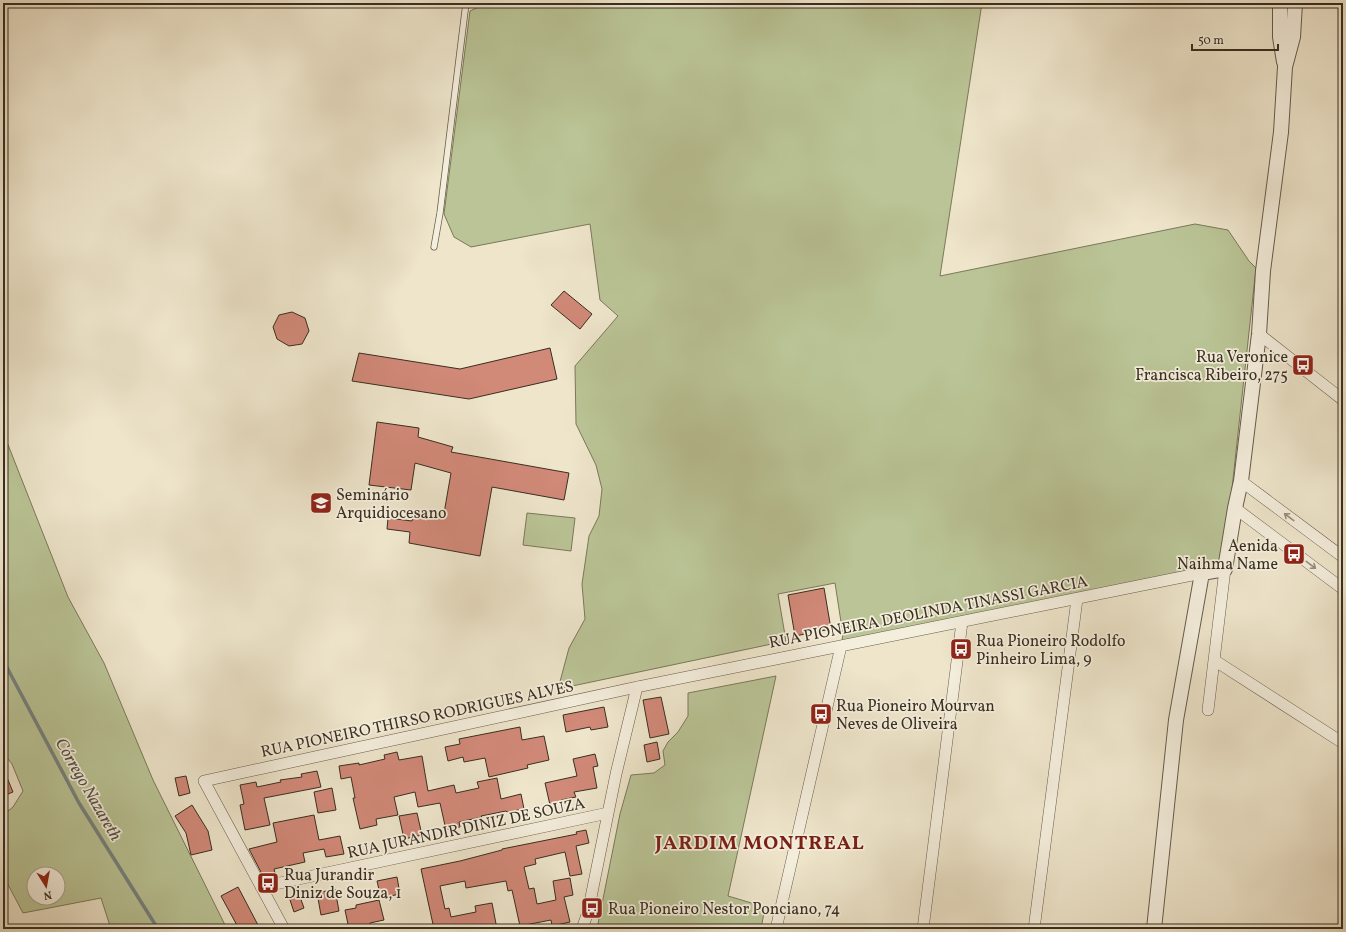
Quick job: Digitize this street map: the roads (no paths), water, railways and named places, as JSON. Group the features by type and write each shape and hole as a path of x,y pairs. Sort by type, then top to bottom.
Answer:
{"street":[{"path":"1280,3 1280,37 1285,66"},
{"path":"1208,710 1225,569 1241,481 1259,334 1263,271 1280,132 1285,66 1293,37 1295,3"},
{"path":"1259,334 1343,400"},
{"path":"1241,481 1343,557"},
{"path":"1235,508 1343,589"},
{"name":"RUA PIONEIRA DEOLINDA TINASSI GARCIA","path":"637,687 1225,569"},
{"path":"1152,929 1176,720 1202,573"},
{"path":"1034,929 1077,599"},
{"path":"923,929 962,622"},
{"path":"776,929 841,646"},
{"path":"1214,660 1343,742"},
{"path":"582,929 588,912 608,812 637,687"},
{"name":"RUA PIONEIRO THIRSO RODRIGUES ALVES","path":"261,887 204,781 637,687"},
{"name":"RUA JURANDIR DINIZ DE SOUZA","path":"261,887 608,812"},
{"path":"261,887 284,929"}],"lane":[{"path":"434,247 440,214 466,3"}],"waterway":[{"name":"Córrego Nazareth","path":"3,660 79,803 158,929"}],"place":[{"name":"Rua Veronice Francisca Ribeiro, 275","path":"1303,365"},
{"name":"Seminário Arquidiocesano","path":"321,503"},
{"name":"Aenida Naihma Name","path":"1294,554"},
{"name":"Rua Pioneiro Rodolfo Pinheiro Lima, 9","path":"961,649"},
{"name":"Rua Pioneiro Mourvan Neves de Oliveira","path":"821,714"},
{"name":"Rua Jurandir Diniz de Souza, 1","path":"268,883"},
{"name":"Rua Pioneiro Nestor Ponciano, 74","path":"592,908"}],"district":[{"name":"JARDIM MONTREAL","path":"760,842"}]}
